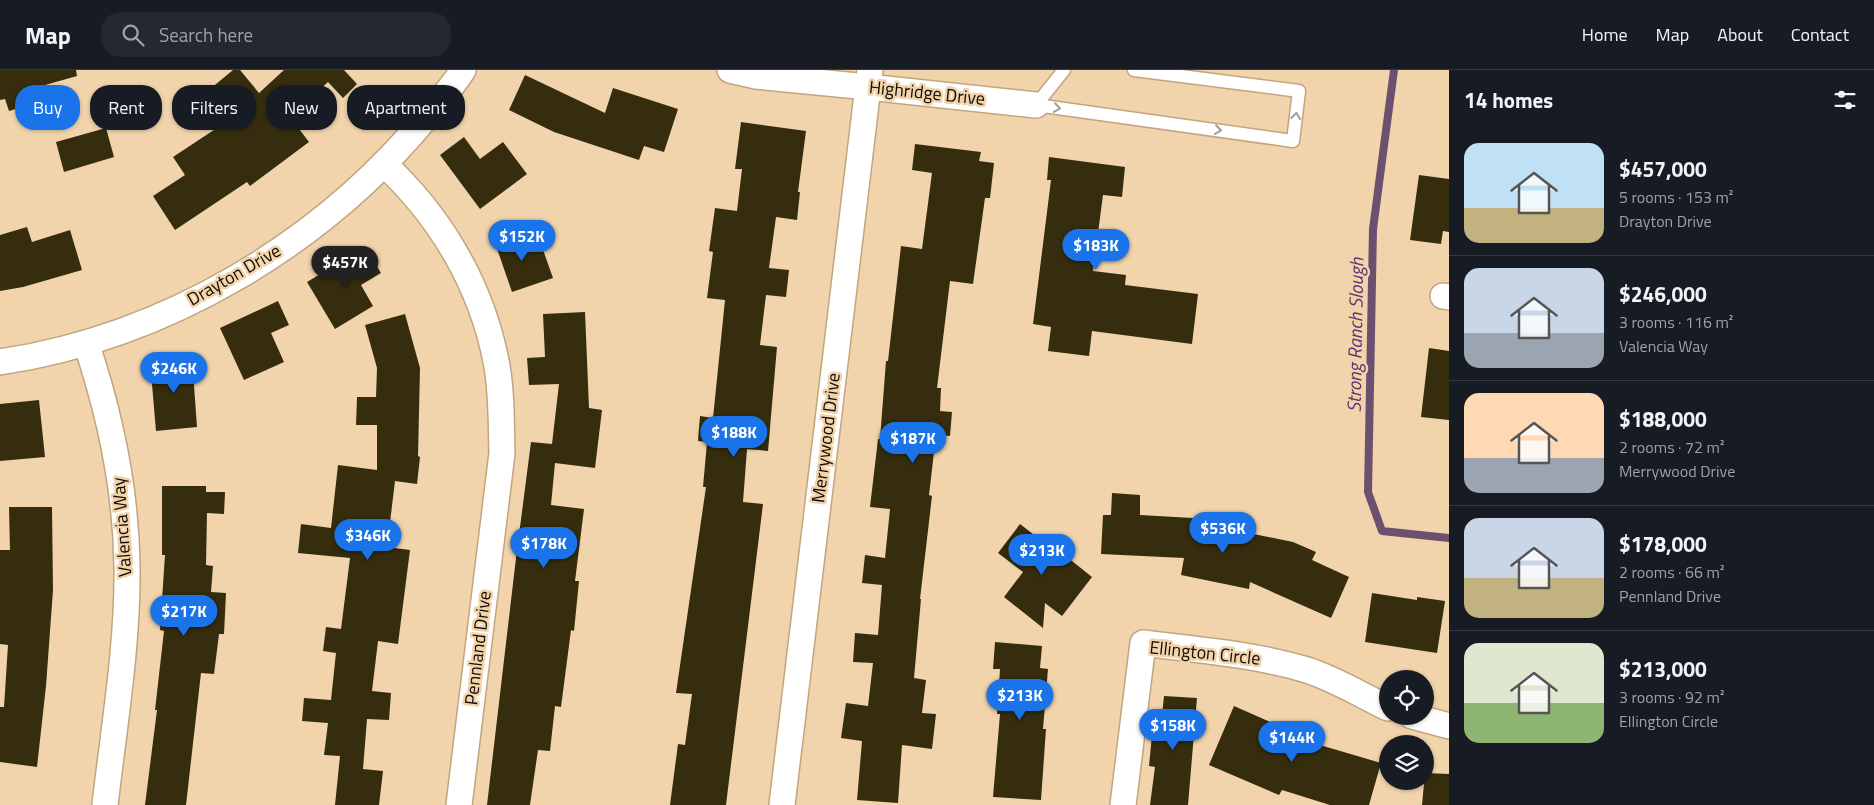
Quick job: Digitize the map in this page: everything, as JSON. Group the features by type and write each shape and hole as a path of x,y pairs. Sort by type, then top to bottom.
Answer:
{"street":[{"name":"Drayton Drive","path":"0,362 86,342 158,317 203,296 268,258 328,215 384,164 409,138 463,70"},
{"name":"Highridge Drive","path":"730,70 756,76 869,78 1036,105"},
{"name":"Merrywood Drive","path":"782,805 869,78"},
{"name":"Pennland Drive","path":"384,164 403,182 427,210 458,256 481,306 496,360 501,397 502,453 459,805"},
{"name":"Valencia Way","path":"86,342 108,420 122,492 127,566 124,639 105,805"},
{"name":"Ellington Circle","path":"1123,805 1143,643 1265,659 1308,671 1379,704"},
{"path":"1434,722 1449,726"}],"lane":[{"path":"1036,105 1064,70"},
{"path":"1036,105 1293,141 1300,91 1134,70"}],"building":[{"path":"0,70 76,70 77,76 45,85 15,85 15,109 9,111 5,99 0,100"},
{"path":"233,70 240,70 252,85 215,85"},
{"path":"284,70 344,70 357,84 347,85 347,94 343,98 337,92 337,85 331,85 328,82 325,85 268,85"},
{"path":"525,75 605,113 613,88 678,109 664,152 644,146 639,160 554,132 509,110"},
{"path":"266,87 266,130 300,130 309,142 250,186 247,182 175,230 153,196 185,175 173,157 214,130 256,130 256,89 259,93"},
{"path":"741,122 806,131 798,192 800,192 797,220 776,217 769,268 789,270 786,297 766,295 760,345 777,347 768,451 747,449 743,502 763,504 726,805 670,805 678,744 685,745 692,694 676,693 706,487 703,487 707,442 698,441 700,416 713,418 725,300 707,298 713,252 709,251 715,208 737,211 742,169 735,169"},
{"path":"99,130 107,130 114,157 64,172 56,142"},
{"path":"464,137 480,159 503,142 527,174 480,209 440,155"},
{"path":"915,144 981,152 979,161 994,163 990,198 985,198 973,284 950,281 937,388 941,388 940,411 952,412 950,436 936,435 929,495 932,496 920,599 914,678 926,680 922,713 936,714 932,749 902,745 898,803 857,800 862,741 841,738 846,703 868,706 873,663 853,662 855,633 878,635 882,585 862,583 865,555 885,558 890,509 870,507 878,439 880,439 886,361 888,361 901,246 922,249 932,173 912,170"},
{"path":"1049,157 1125,167 1122,197 1103,195 1093,271 1126,275 1125,285 1198,294 1192,344 1092,331 1089,356 1048,351 1051,327 1033,324 1051,180 1047,180"},
{"path":"1419,175 1449,179 1449,232 1443,231 1441,244 1410,240"},
{"path":"27,227 32,242 70,230 82,270 23,287 0,291 0,235"},
{"path":"520,231 527,252 542,247 553,278 512,292 494,240"},
{"path":"365,247 381,273 361,285 373,306 335,329 307,282"},
{"path":"278,301 289,325 271,333 284,362 244,380 220,328"},
{"path":"585,312 589,408 602,410 595,468 555,463 551,505 584,509 575,581 579,581 574,631 571,630 561,707 555,706 550,751 538,750 530,805 487,805 531,442 552,444 559,384 529,385 527,358 545,357 543,314"},
{"path":"405,314 420,368 418,456 420,457 417,484 395,481 387,547 410,550 398,644 378,641 372,691 391,693 389,720 367,719 363,769 383,771 379,805 335,805 340,756 324,755 328,723 302,721 304,698 331,700 336,653 323,651 326,627 341,629 350,558 298,553 301,524 331,528 338,465 377,470 377,425 356,425 357,397 376,397 377,368 365,325"},
{"path":"1429,348 1449,351 1449,420 1421,417"},
{"path":"192,358 197,427 156,431 150,361"},
{"path":"39,400 45,457 0,461 0,404"},
{"path":"162,486 206,486 206,492 225,492 224,514 207,513 206,565 213,566 211,592 226,593 224,634 219,634 214,674 201,673 186,805 145,805 157,710 155,710 164,631 160,630 165,555 162,555"},
{"path":"1112,493 1140,495 1140,515 1210,519 1230,523 1229,529 1293,542 1316,552 1312,560 1349,577 1331,618 1250,582 1249,589 1181,575 1184,558 1101,554 1103,515 1111,515"},
{"path":"9,507 52,507 53,590 46,686 37,767 0,762 0,707 4,707 8,645 0,644 0,550 10,550"},
{"path":"1020,524 1060,555 1062,553 1092,577 1062,616 1045,603 1043,628 1004,597 1023,572 998,553"},
{"path":"1372,593 1417,600 1417,597 1445,601 1437,653 1365,642"},
{"path":"995,642 1042,646 1040,668 1048,669 1043,729 1046,729 1041,800 993,797 1000,714 997,714 1000,669 993,669"},
{"path":"1164,696 1197,698 1188,805 1150,805 1155,767 1149,766 1154,714 1162,715"},
{"path":"1234,706 1304,737 1303,740 1379,762 1379,770 1369,805 1330,805 1282,790 1279,795 1209,765"},
{"path":"1434,773 1449,774 1449,805 1422,805 1423,790 1434,790"}],"waterway":[{"name":"Strong Ranch Slough","path":"1394,70 1373,229 1368,492 1382,531 1449,538"}]}
